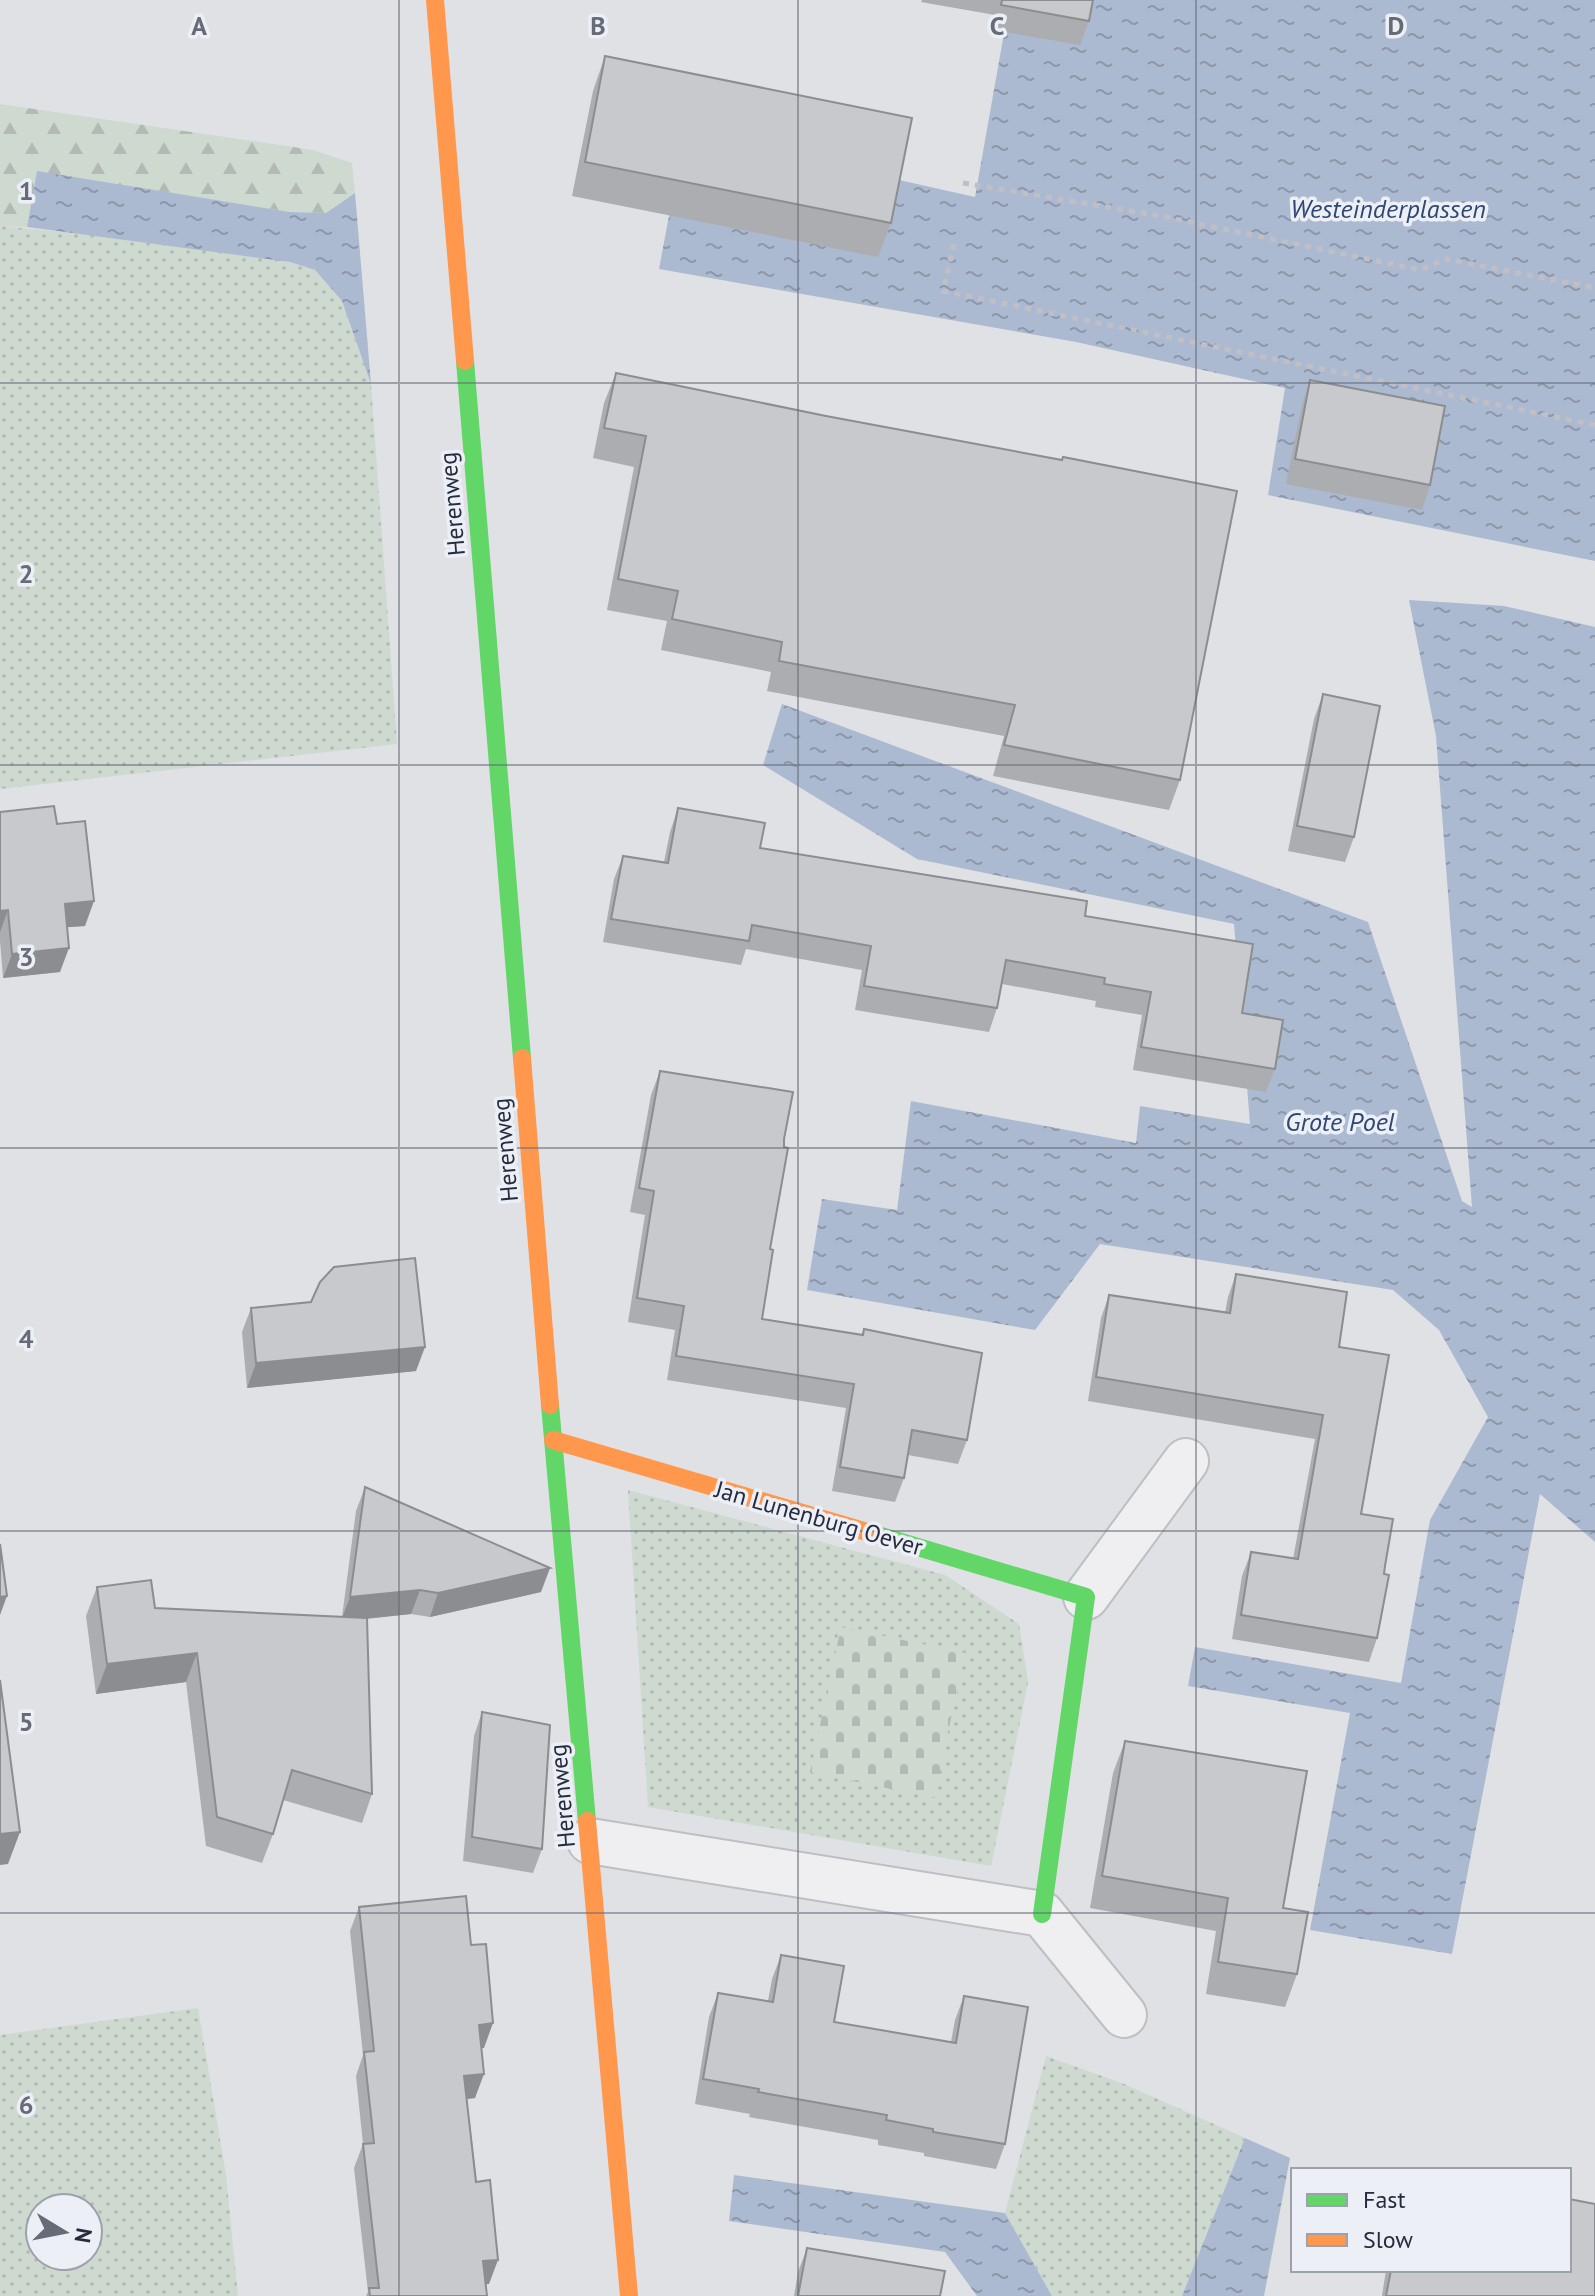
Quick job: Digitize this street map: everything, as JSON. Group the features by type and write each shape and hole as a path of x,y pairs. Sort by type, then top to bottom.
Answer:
{"street":[{"name":"Herenweg","path":"435,0 553,1440 629,2296"},
{"name":"Jan Lunenburg Oever","path":"553,1440 1086,1597"},
{"path":"1042,1914 1086,1597 1186,1461"},
{"path":"590,1841 1042,1914 1124,2015"}],"path":[{"path":"963,183 1166,217 1420,270 1446,259 1595,288"},
{"path":"954,244 943,291 1595,425"}],"green space":[{"path":"0,104 313,150 352,163 355,193 326,213 290,212 37,172 27,227 0,226"},
{"path":"0,226 117,237 290,262 315,270 342,301 371,384 397,744 0,789"},
{"path":"628,1490 945,1575 1019,1624 1028,1682 991,1866 648,1807"},
{"path":"841,1627 965,1653 934,1798 810,1772"},
{"path":"198,2008 226,2175 238,2296 0,2296 0,2035"},
{"path":"1046,2056 1124,2084 1245,2138 1182,2296 1052,2296 1005,2213"}],"water":[{"name":"Westeinderplassen","path":"1014,0 1595,0 1595,561 1268,495 1285,388 1076,342 659,269 671,205 890,178 975,197 1003,39"},
{"path":"37,171 290,212 326,213 355,193 371,384 342,301 315,270 290,262 27,227"},
{"name":"Grote Poel","path":"1409,600 1504,606 1595,627 1595,1542 1540,1494 1452,1954 1310,1930 1350,1713 1188,1686 1195,1647 1401,1683 1430,1520 1488,1417 1439,1330 1393,1290 1100,1244 1035,1330 807,1290 822,1199 897,1210 911,1101 1136,1143 1140,1106 1250,1124 1234,924 917,859 763,765 782,704 1368,922 1462,1201 1472,1207 1436,736"},
{"path":"1245,2138 1290,2158 1264,2296 1182,2296"},
{"path":"734,2175 1005,2213 1052,2296 977,2296 945,2252 729,2221"}],"building":[{"path":"1002,0 1093,0 1089,21 1001,5"},
{"path":"605,56 912,118 891,223 585,162"},
{"path":"616,373 826,416 1237,491 1180,780 1004,745 1015,705 779,661 782,642 672,619 678,591 618,579 646,436 604,428"},
{"path":"1310,380 1445,406 1430,485 1295,459"},
{"path":"1323,694 1380,706 1354,837 1297,826"},
{"path":"54,806 57,824 85,821 94,901 65,904 69,948 12,954 8,910 0,911 0,812"},
{"path":"678,808 765,823 760,848 1087,901 1085,916 1253,944 1242,1013 1283,1020 1275,1069 1141,1047 1151,992 1104,984 1105,978 1006,960 997,1008 864,986 871,946 752,925 749,941 611,919 623,856 668,863"},
{"path":"660,1071 793,1092 784,1139 784,1147 788,1148 770,1249 773,1250 762,1319 863,1335 864,1329 982,1353 967,1440 912,1430 904,1478 840,1467 854,1384 676,1356 684,1306 637,1298 654,1191 639,1188"},
{"path":"415,1258 425,1347 256,1363 251,1308 311,1302 320,1282 334,1267"},
{"path":"1236,1274 1347,1292 1339,1347 1389,1355 1361,1514 1393,1519 1384,1574 1389,1575 1377,1638 1241,1615 1251,1552 1298,1559 1323,1415 1096,1377 1109,1295 1230,1313"},
{"path":"365,1487 550,1568 438,1593 420,1590 350,1597"},
{"path":"0,1544 7,1596 0,1597"},
{"path":"151,1580 155,1608 367,1618 372,1794 292,1770 273,1834 217,1817 197,1653 107,1664 97,1587"},
{"path":"0,1680 20,1832 0,1834"},
{"path":"482,1712 550,1725 542,1849 472,1837"},
{"path":"1125,1741 1307,1771 1283,1908 1308,1912 1297,1974 1218,1962 1228,1898 1102,1876"},
{"path":"466,1896 471,1945 486,1944 493,2023 479,2025 484,2074 464,2076 476,2182 490,2180 498,2260 483,2261 487,2296 370,2296 369,2288 379,2288 363,2144 374,2143 364,2052 374,2051 359,1907"},
{"path":"781,1955 844,1966 834,2022 956,2043 964,1996 1028,2007 1005,2144 933,2132 933,2129 886,2120 887,2115 703,2079 718,1993 773,2002"},
{"path":"1571,2199 1595,2204 1595,2296 1386,2296 1391,2272 1571,2272"},
{"path":"807,2248 945,2271 940,2296 798,2296"}],"traffic: fast":[{"path":"465,361 522,1058"},
{"path":"550,1405 587,1821"},
{"path":"874,1534 1086,1597 1042,1914"}],"traffic: slow":[{"path":"435,0 465,361"},
{"path":"522,1058 550,1405"},
{"path":"553,1440 874,1534"},
{"path":"587,1821 629,2296"}]}
